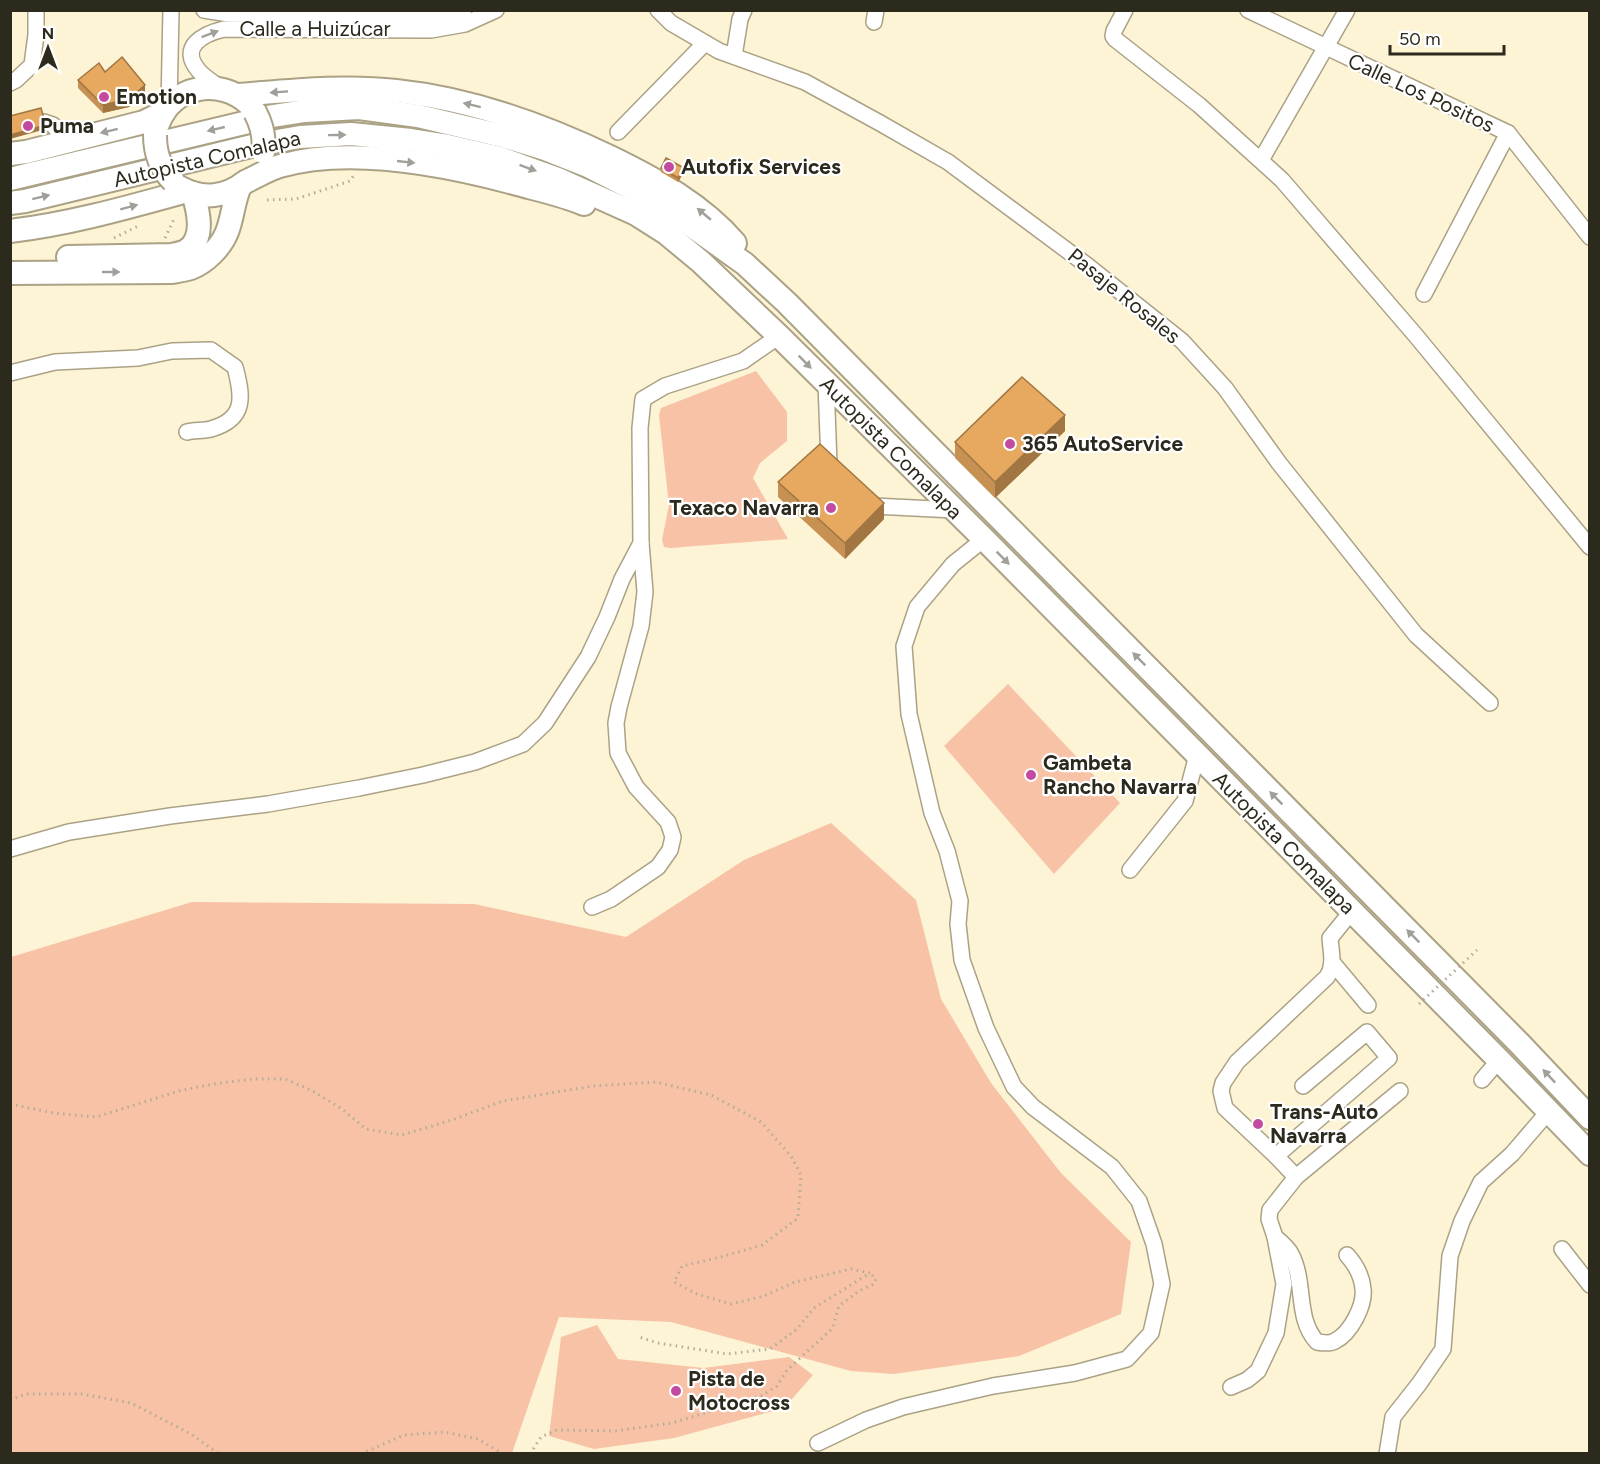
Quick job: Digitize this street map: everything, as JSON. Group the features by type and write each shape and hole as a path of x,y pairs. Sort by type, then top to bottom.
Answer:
{"highway":[{"path":"779,336 647,239 613,218 578,202 466,170 410,162 348,157 278,166 226,193 209,196 184,188 167,175 159,161 155,135 160,119 175,100 189,91 206,87 230,92 328,89 395,90 452,100 523,119 637,170 676,193 703,213 729,237 787,303"},
{"path":"10,273 172,272 191,268 208,258 222,242 228,230 234,199 257,168 263,152 262,128 255,112 230,92"},
{"name":"Autopista Comalapa","path":"10,178 264,118 306,111 358,108 418,116 503,136 545,149 588,166 671,211 745,264 787,303 1590,1118"},
{"path":"10,154 144,122 166,109"},
{"name":"Autopista Comalapa","path":"10,203 48,196 238,148 300,137 369,135 443,145 500,158 567,183 636,214 666,233 701,262 779,336 984,539 1590,1154"},
{"path":"10,231 71,221 141,204 184,188"},
{"path":"10,259 172,255 184,252 195,241 199,218 184,188"}],"street":[{"path":"10,83 32,65 36,35 36,10"},
{"path":"166,109 171,10"},
{"name":"Calle a Huizúcar","path":"204,10 229,14 357,14 427,19 452,15 464,10"},
{"name":"Calle a Huizúcar","path":"230,92 200,73 191,58 191,50 198,39 216,31 224,29 431,30 455,26 496,10"},
{"name":"Pasaje Rosales","path":"658,10 671,23 705,44 805,82 948,162 1088,266 1182,341 1225,388 1279,463 1416,635 1491,703"},
{"path":"734,56 740,19 744,10"},
{"path":"1125,10 1114,31 1115,39 1199,105 1282,180 1590,547"},
{"name":"Calle Los Positos","path":"1248,10 1508,134 1590,237"},
{"path":"1261,160 1347,10"},
{"path":"618,132 705,44"},
{"path":"44,122 52,125 68,141"},
{"path":"1424,294 1508,134"},
{"path":"592,908 612,899 658,867 670,850 673,837 668,822 636,787 618,753 616,723 642,626 645,592 640,428 643,399 665,386 743,361 779,336"},
{"path":"10,373 55,362 138,358 172,351 211,350 235,367 241,387 241,404 233,417 223,424 208,430 186,432"},
{"path":"826,383 829,464 844,478"},
{"path":"859,492 874,506 954,510"},
{"path":"818,1443 866,1420 903,1407 993,1386 1075,1372 1127,1359 1150,1333 1162,1284 1155,1244 1140,1201 1112,1167 1033,1107 1014,1088 986,1028 962,960 958,924 960,901 947,851 932,813 909,714 904,646 917,607 953,564 984,539"},
{"path":"10,849 69,832 268,804 412,777 475,762 523,744 545,723 588,657 619,586 642,543"},
{"path":"619,586 645,592"},
{"path":"1130,870 1185,801 1197,755"},
{"path":"1296,1178 1225,1108 1221,1091 1223,1083 1237,1062 1327,977 1332,962 1330,938 1352,912"},
{"path":"1332,962 1368,1005"},
{"path":"1276,1156 1389,1058 1367,1032 1303,1086"},
{"path":"1482,1080 1499,1060"},
{"path":"1231,1387 1247,1380 1258,1371 1276,1333 1284,1284 1269,1219 1270,1210 1296,1178 1400,1091"},
{"path":"1387,1454 1393,1417 1443,1349 1450,1256 1462,1221 1481,1182 1512,1154 1548,1112"},
{"path":"1275,1237 1290,1252 1296,1266 1306,1325 1317,1342 1335,1342 1344,1334 1360,1309 1363,1287 1360,1275 1347,1255"},
{"path":"1562,1249 1590,1285"}],"path":[{"path":"267,200 296,199 350,181 355,170 373,159"},
{"path":"112,239 142,224 141,204"},
{"path":"1419,1005 1478,950"},
{"path":"10,1104 54,1113 96,1117 168,1094 213,1084 253,1079 285,1079 311,1090 342,1109 366,1129 402,1136 503,1101 592,1086 656,1082 711,1095 761,1122 791,1156 801,1175 798,1218 762,1245 682,1266 674,1282 697,1294 731,1304 764,1296 795,1282 851,1269 870,1273 876,1280 874,1284 859,1291 839,1306 832,1329 786,1371 777,1386 761,1396 672,1423 615,1431 557,1430 541,1437 530,1454"},
{"path":"639,1337 658,1343 727,1354 770,1349 797,1329 814,1308 870,1273"},
{"path":"10,1400 26,1394 82,1394 131,1403 191,1434 219,1454"},
{"path":"361,1454 404,1435 445,1432 478,1439 503,1454"}],"shaded area":[{"path":"756,371 787,412 787,441 760,463 753,478 788,539 664,547 662,540 669,505 659,415 661,408"},
{"name":"Gambeta Rancho Navarra","path":"1008,684 1120,803 1054,874 944,746"},
{"path":"831,823 916,900 941,999 991,1083 1061,1173 1131,1242 1121,1314 1019,1356 894,1374 851,1371 671,1322 559,1317 512,1453 11,1453 11,957 192,902 474,904 626,937 744,860"},
{"name":"Pista de Motocross","path":"597,1325 618,1359 704,1368 789,1357 813,1375 784,1408 674,1438 594,1449 549,1436 561,1337"}],"building":[{"path":"122,57 145,85 129,99 103,105 78,80 99,63 105,72"},
{"name":"Puma","path":"41,108 46,125 10,135 10,116"},
{"name":"Autofix Services","path":"666,158 684,168 678,178 661,168"},
{"name":"365 AutoService","path":"1022,377 1065,415 995,482 955,442"},
{"name":"Texaco Navarra","path":"820,444 884,503 845,543 778,482"}],"place":[{"name":"Emotion","path":"104,97"},
{"name":"Puma","path":"28,126"},
{"name":"Autofix Services","path":"669,167"},
{"name":"365 AutoService","path":"1010,444"},
{"name":"Texaco Navarra","path":"831,508"},
{"name":"Gambeta Rancho Navarra","path":"1031,775"},
{"name":"Trans-Auto Navarra","path":"1258,1124"},
{"name":"Pista de Motocross","path":"676,1391"}]}
